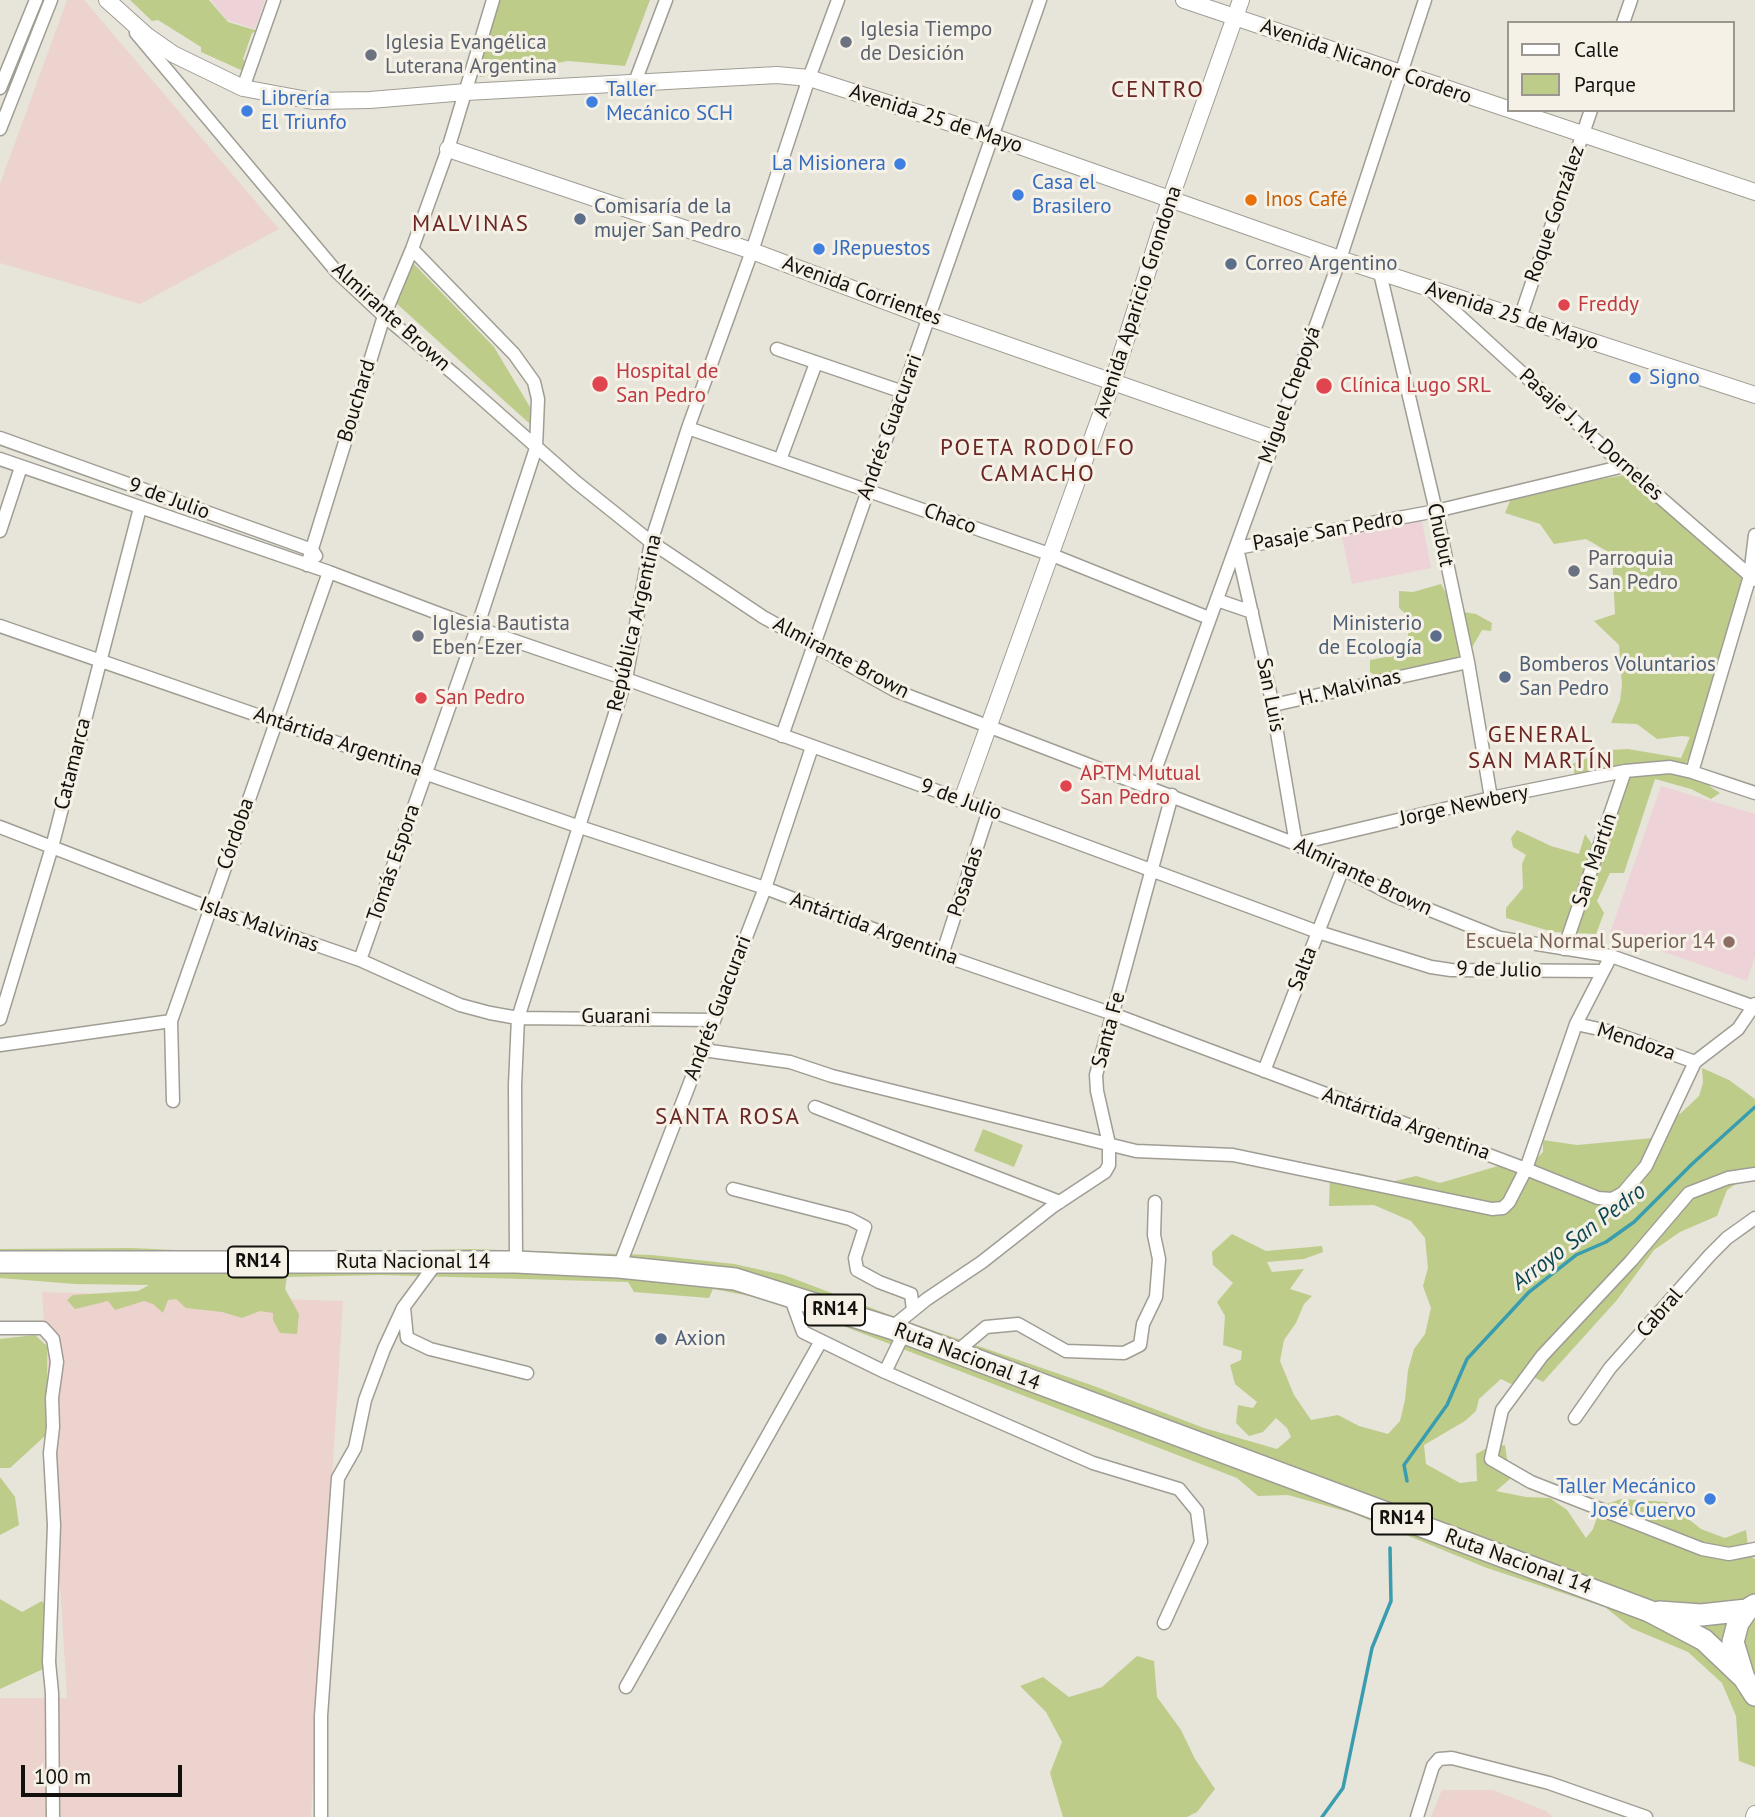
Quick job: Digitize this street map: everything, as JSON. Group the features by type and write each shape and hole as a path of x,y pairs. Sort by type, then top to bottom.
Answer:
{"highway":[{"name":"Ruta Nacional 14","path":"0,1262 516,1262 619,1267 721,1277 898,1331 1649,1611 1704,1640 1751,1693"},
{"name":"Ruta Nacional 14","path":"1649,1611 1701,1615 1751,1608"},
{"name":"RN14","path":"1751,1608 1738,1623 1733,1642 1751,1693"}],"main road":[{"name":"Avenida Nicanor Cordero","path":"1184,0 1506,109"},
{"name":"Avenida Aparicio Grondona","path":"962,800 1113,381 1170,200 1241,0"},
{"name":"Avenida 25 de Mayo","path":"111,4 173,54 243,88 313,101 370,100 777,75 809,78 991,136 1380,273 1755,396"},
{"name":"Avenida Nicanor Cordero","path":"1515,112 1755,192"},
{"name":"Avenida Corrientes","path":"448,149 752,251 1273,438"}],"street":[{"path":"0,129 5,104 51,0"},
{"path":"243,88 274,0"},
{"name":"Bouchard","path":"307,565 384,316 412,249 448,149 494,0"},
{"path":"635,82 666,0"},
{"name":"República Argentina","path":"516,1262 515,1085 519,1018 626,679 651,542 688,428 838,0"},
{"name":"Andrés Guacurari","path":"782,736 1040,0"},
{"name":"Miguel Chepoyá","path":"1149,787 1237,548 1273,438 1340,259 1425,0"},
{"path":"1624,21 1631,0"},
{"path":"0,88 31,3 45,14"},
{"name":"Almirante Brown","path":"111,4 336,271 536,448 651,542 763,617 897,691 1296,844 1395,896 1500,938 1611,956 1755,1006"},
{"name":"Roque González","path":"1520,318 1590,112"},
{"name":"Tomás Espora","path":"360,960 477,628 536,448 538,400 534,382 514,354 412,249"},
{"name":"Chubut","path":"1380,273 1436,511 1468,662 1491,798"},
{"name":"Pasaje J. M. Dorneles","path":"1429,288 1624,466 1753,578"},
{"path":"778,349 903,392"},
{"path":"780,460 816,363"},
{"name":"Chaco","path":"688,428 1052,555 1209,618"},
{"name":"9 de Julio","path":"0,438 312,551"},
{"name":"9 de Julio","path":"0,459 329,572 477,628 962,800 1318,932 1451,971 1603,971"},
{"name":"Pasaje San Pedro","path":"1237,548 1436,511 1624,466"},
{"path":"0,531 22,467"},
{"name":"Catamarca","path":"0,1019 52,847 140,508"},
{"path":"1692,772 1753,578 1755,535"},
{"name":"San Luis","path":"1237,548 1273,705 1296,844"},
{"path":"312,551 329,572"},
{"name":"Córdoba","path":"173,1101 171,1021 329,572"},
{"path":"1217,600 1252,612"},
{"name":"Antártida Argentina","path":"0,626 580,827 765,888 942,955 1113,1014 1598,1198 1612,1199 1623,1193 1646,1166 1695,1062"},
{"name":"H. Malvinas","path":"1273,705 1468,662"},
{"name":"Andrés Guacurari","path":"619,1267 765,888 812,747"},
{"name":"Jorge Newbery","path":"1296,844 1491,798 1625,771 1670,767 1755,793"},
{"name":"San Martín","path":"1564,949 1625,771"},
{"name":"Santa Fe","path":"898,1331 913,1310 1105,1172 1109,1165 1109,1144 1096,1075 1172,795"},
{"name":"Posadas","path":"942,955 989,810"},
{"name":"Islas Malvinas","path":"0,827 210,908 360,960 460,1004 519,1018"},
{"name":"Salta","path":"1264,1071 1343,868"},
{"path":"703,1050 790,1062 832,1076 1136,1152 1233,1155 1492,1209 1503,1208 1509,1202 1526,1169 1576,1024 1611,956"},
{"name":"Mendoza","path":"1576,1024 1608,1031 1695,1062 1738,1029 1755,1006"},
{"name":"Guarani","path":"519,1018 714,1020"},
{"path":"0,1031 2,1045 171,1021"},
{"path":"815,1107 1060,1202"},
{"path":"1755,1174 1728,1178 1689,1193 1526,1377 1502,1410 1491,1458 1531,1482 1702,1549 1729,1554 1755,1549"},
{"path":"733,1189 850,1219 865,1227 855,1258 857,1270 911,1294 913,1310"},
{"path":"955,1353 986,1327 1018,1324 1066,1351 1124,1353 1140,1345 1143,1324 1156,1297 1159,1259 1154,1235 1155,1202"},
{"name":"Cabral","path":"1575,1418 1611,1368 1710,1255 1755,1217"},
{"path":"321,1817 321,1716 338,1478 355,1448 365,1399 384,1349 404,1308 437,1262"},
{"path":"790,1296 803,1332 885,1372 1093,1462 1180,1489 1197,1511 1201,1542 1164,1623"},
{"path":"404,1308 407,1338 430,1349 527,1373"},
{"path":"0,1328 43,1328 53,1339 57,1362 52,1398 50,1453 54,1525 49,1662 52,1693 53,1817"},
{"path":"885,1372 898,1331"},
{"path":"626,1687 821,1340"},
{"path":"1417,1817 1433,1766 1439,1759 1452,1758 1549,1783 1646,1817"}],"shaded area":[{"path":"67,0 84,0 279,229 140,304 0,263 0,184"},
{"path":"211,0 265,0 255,29 227,20"},
{"path":"1421,517 1431,568 1352,584 1341,533"},
{"path":"1661,786 1755,814 1755,955 1747,981 1610,933"},
{"path":"42,1292 343,1301 311,1817 0,1817 0,1698 67,1698"},
{"path":"1442,1790 1493,1790 1546,1811 1553,1817 1431,1817"}],"green space":[{"path":"130,0 209,0 228,22 258,31 252,33 243,59 247,64 241,70 201,52 201,47 158,20 152,21"},
{"path":"500,0 650,0 625,66 568,61 480,77 475,71"},
{"path":"413,263 494,347 530,407 530,424 396,303"},
{"path":"1625,475 1744,580 1699,741 1686,763 1720,793 1711,799 1691,789 1655,779 1624,873 1610,873 1597,901 1604,913 1596,934 1553,932 1506,918 1506,908 1523,888 1522,864 1526,855 1513,847 1511,838 1517,830 1551,846 1579,854 1585,834 1603,860 1615,814 1629,776 1575,775 1572,764 1609,750 1628,749 1681,758 1690,737 1657,739 1637,724 1611,723 1620,701 1622,685 1619,645 1594,621 1615,614 1612,554 1586,539 1554,544 1540,524 1505,513 1513,494"},
{"path":"1441,584 1456,611 1476,614 1492,623 1491,631 1482,630 1469,653 1429,669 1380,679 1370,672 1370,660 1407,653 1409,617 1399,608 1399,591 1413,592"},
{"path":"1702,1068 1729,1080 1755,1099 1755,1171 1727,1190 1717,1216 1680,1232 1654,1250 1617,1300 1543,1382 1530,1375 1511,1384 1501,1379 1479,1399 1476,1411 1465,1421 1424,1445 1426,1464 1460,1483 1477,1481 1476,1454 1487,1448 1505,1445 1510,1479 1496,1491 1550,1498 1567,1510 1586,1538 1593,1529 1601,1506 1621,1499 1667,1502 1701,1529 1725,1538 1746,1530 1749,1556 1755,1559 1755,1767 1739,1761 1736,1716 1722,1683 1688,1652 1631,1628 1605,1607 1487,1568 1352,1513 1288,1495 1258,1496 1237,1478 825,1319 755,1297 713,1289 709,1298 634,1292 628,1282 381,1275 287,1277 285,1289 299,1314 297,1334 280,1333 273,1320 273,1313 260,1311 242,1318 222,1312 186,1308 176,1299 168,1300 163,1313 153,1304 144,1301 115,1310 108,1301 75,1309 67,1300 73,1295 138,1291 149,1285 75,1284 0,1278 0,1249 131,1248 242,1253 471,1249 652,1255 734,1264 784,1275 1204,1428 1277,1449 1291,1437 1287,1428 1276,1418 1263,1432 1249,1436 1236,1423 1238,1405 1253,1408 1257,1402 1235,1384 1230,1365 1241,1360 1242,1351 1223,1345 1225,1316 1217,1302 1233,1283 1213,1265 1212,1252 1232,1234 1266,1251 1322,1246 1323,1252 1304,1259 1267,1262 1272,1272 1304,1269 1290,1289 1312,1296 1304,1304 1296,1323 1284,1340 1280,1361 1294,1395 1311,1420 1338,1415 1359,1426 1388,1434 1400,1421 1408,1370 1414,1349 1425,1334 1431,1308 1423,1286 1428,1268 1425,1238 1411,1221 1374,1205 1329,1206 1330,1175 1358,1173 1391,1182 1416,1176 1440,1183 1505,1164 1526,1169 1543,1152 1543,1140 1577,1145 1653,1138 1662,1125 1681,1113 1699,1096 1703,1083"},
{"path":"983,1129 1023,1145 1014,1167 974,1151"},
{"path":"35,1335 47,1346 47,1434 10,1468 0,1468 0,1339"},
{"path":"0,1477 15,1497 19,1525 0,1535"},
{"path":"0,1599 22,1612 42,1601 57,1623 54,1664 0,1689"},
{"path":"1137,1656 1154,1661 1157,1697 1181,1730 1195,1759 1215,1789 1197,1812 1187,1817 1063,1817 1050,1773 1062,1742 1046,1712 1020,1686 1043,1677 1069,1697 1102,1687"}],"waterway":[{"name":"Arroyo San Pedro","path":"1407,1481 1404,1465 1447,1405 1467,1359 1529,1292 1576,1255 1606,1242 1634,1222 1755,1107"},
{"name":"Arroyo San Pedro","path":"1322,1817 1343,1788 1372,1648 1391,1601 1390,1548"}],"place":[{"name":"Iglesia Tiempo de Desición","path":"846,42"},
{"name":"Iglesia Evangélica Luterana Argentina","path":"371,55"},
{"name":"Taller Mecánico SCH","path":"592,102"},
{"name":"Librería El Triunfo","path":"247,111"},
{"name":"La Misionera","path":"900,164"},
{"name":"Casa el Brasilero","path":"1018,195"},
{"name":"Inos Café","path":"1251,200"},
{"name":"Comisaría de la mujer San Pedro","path":"580,219"},
{"name":"JRepuestos","path":"819,249"},
{"name":"Correo Argentino","path":"1231,264"},
{"name":"Freddy","path":"1564,305"},
{"name":"Signo","path":"1635,378"},
{"name":"Hospital de San Pedro","path":"600,384"},
{"name":"Clínica Lugo SRL","path":"1324,386"},
{"name":"Parroquia San Pedro","path":"1574,571"},
{"name":"Iglesia Bautista Eben-Ezer","path":"418,636"},
{"name":"Ministerio de Ecología","path":"1436,636"},
{"name":"Bomberos Voluntarios San Pedro","path":"1505,677"},
{"name":"San Pedro","path":"421,698"},
{"name":"APTM Mutual San Pedro","path":"1066,786"},
{"name":"Escuela Normal Superior 14","path":"1729,942"},
{"name":"Axion","path":"661,1339"},
{"name":"Taller Mecánico José Cuervo","path":"1710,1499"}],"district":[{"name":"CENTRO","path":"1158,90"},
{"name":"MALVINAS","path":"471,224"},
{"name":"POETA RODOLFO CAMACHO","path":"1038,461"},
{"name":"GENERAL SAN MARTÍN","path":"1541,748"},
{"name":"SANTA ROSA","path":"728,1117"}]}
